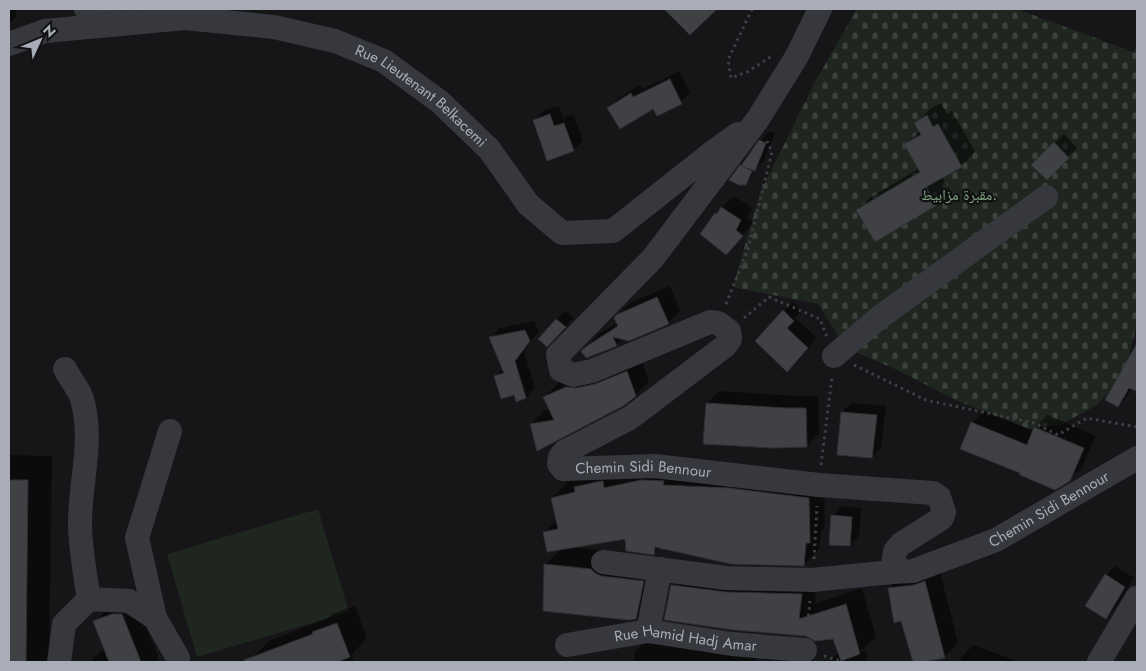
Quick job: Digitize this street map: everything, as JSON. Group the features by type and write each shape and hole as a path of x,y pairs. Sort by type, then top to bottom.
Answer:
{"street":[{"path":"86,9 185,18"},
{"path":"723,327 710,322 592,371 573,375 561,370 558,355 653,258 758,119 797,56 820,9"},
{"name":"Rue Lieutenant Belkacemi","path":"9,44 45,31 185,18 274,27 335,41 384,61 440,102 489,149 528,204 562,233 612,231 758,119"},
{"path":"834,356 880,317 1046,197"},
{"name":"Chemin Sidi Bennour","path":"723,327 730,339 725,346 630,418 564,452 560,457 559,464 563,469 655,466 819,486 933,493 939,497 944,512 942,518 900,544 895,551 892,572 914,571 996,540 1137,458"},
{"path":"65,369 82,398 87,431 86,466 80,521 81,550 89,599"},
{"path":"170,431 137,538 155,618 178,658 178,662"},
{"path":"604,562 726,578 812,580 892,572"},
{"path":"648,630 660,569"},
{"path":"1100,662 1137,598"},
{"path":"59,662 64,624 89,599 129,601 155,618"},
{"name":"Rue Hamid Hadj Amar","path":"567,645 648,630 732,644 804,650"}],"path":[{"path":"752,9 728,60 731,78 747,72 778,52"},
{"path":"723,327 748,249 772,152 758,119"},
{"path":"723,327 769,297 820,320 834,356 819,486 812,580 804,650"},
{"path":"834,356 926,400 1034,423 1058,435 1087,418 1137,427"},
{"path":"660,569 668,508 666,500 668,484 677,480 678,469"}],"green space":[{"name":"مقبرة مزابيط.","path":"857,9 1017,9 1133,52 1137,47 1137,324 1124,375 1097,405 1062,424 1029,429 956,400 897,370 846,348 818,304 733,287 760,193 815,82"},
{"path":"318,509 349,612 197,657 167,554"}],"building":[{"path":"664,9 717,9 690,35"},
{"path":"670,79 682,104 657,116 653,109 620,129 607,108 631,93 633,97"},
{"path":"550,114 554,126 564,123 574,151 547,161 533,120"},
{"path":"927,115 933,127 938,124 962,167 926,187 937,205 875,242 856,210 920,172 904,144 921,135 914,123"},
{"path":"759,140 766,143 755,171 741,166"},
{"path":"1054,142 1069,158 1047,180 1031,165"},
{"path":"740,165 752,171 746,185 739,185 729,180"},
{"path":"721,207 741,220 736,230 743,236 726,255 700,234"},
{"path":"657,297 669,324 629,341 613,337 617,346 586,358 581,351 618,326 614,318 616,315"},
{"path":"783,310 794,321 787,328 808,348 787,372 755,341"},
{"path":"556,319 566,327 547,347 538,339"},
{"path":"525,330 530,341 515,361 526,398 516,402 514,395 501,399 494,376 504,373 489,337"},
{"path":"1137,343 1137,391 1129,388 1118,407 1105,400"},
{"path":"627,371 636,396 623,406 537,451 530,424 554,420 543,397 566,387 576,388 595,384"},
{"path":"706,403 806,408 807,447 773,448 703,444"},
{"path":"841,412 877,415 872,458 837,455"},
{"path":"971,422 1027,445 1034,427 1084,448 1070,481 1055,490 1020,475 1020,473 960,449"},
{"path":"9,480 28,480 26,662 9,662"},
{"path":"641,480 664,481 663,485 729,488 809,498 810,543 806,543 804,566 731,564 655,547 654,555 626,551 625,539 547,552 543,532 558,529 551,498 575,492 574,487 597,482 603,481 604,488"},
{"path":"831,515 852,517 850,546 829,545"},
{"path":"544,564 591,569 601,576 644,581 636,619 629,620 543,611"},
{"path":"1105,574 1125,587 1106,619 1085,606"},
{"path":"925,581 945,658 913,662 901,621 894,623 888,588 914,585"},
{"path":"671,585 726,592 802,594 799,619 846,604 860,654 841,661 833,639 815,641 806,636 734,630 664,620"},
{"path":"112,614 122,614 141,662 109,662 93,621"},
{"path":"337,623 350,657 337,662 244,662 244,660"}]}
